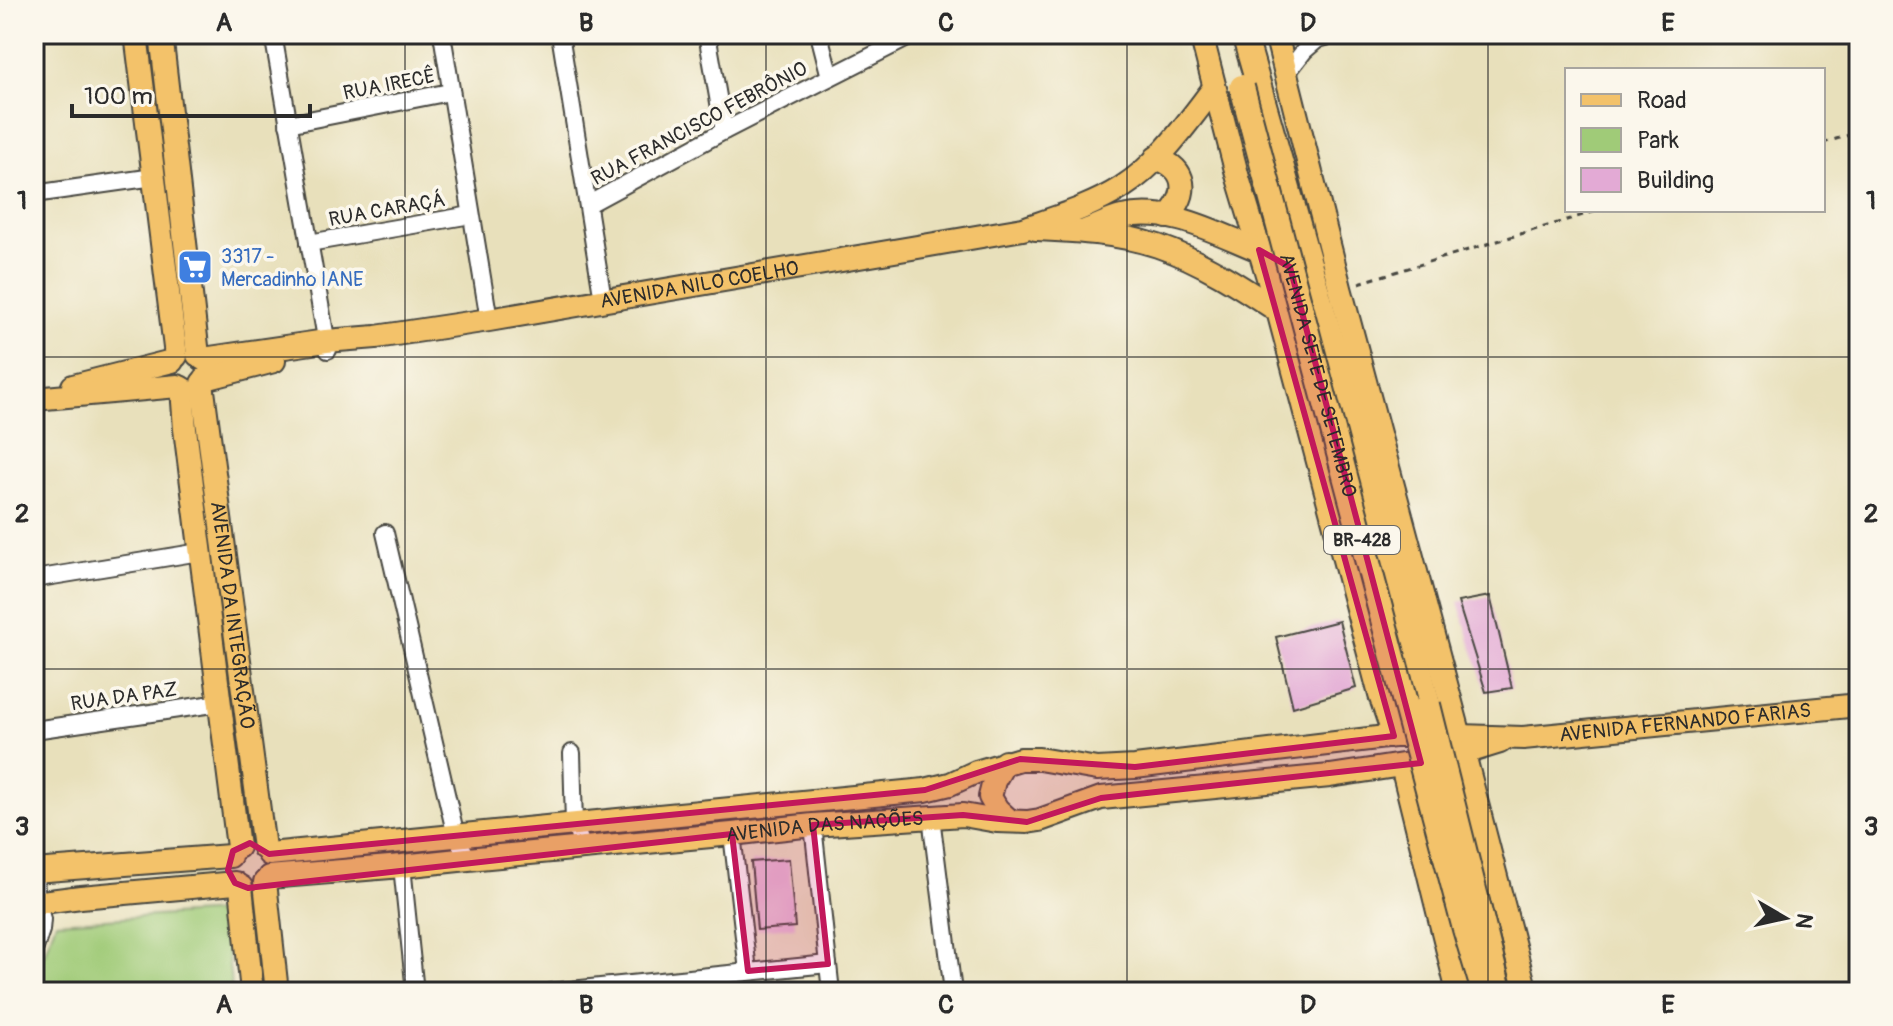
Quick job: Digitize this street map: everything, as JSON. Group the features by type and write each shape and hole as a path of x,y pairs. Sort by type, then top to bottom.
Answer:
{"highway":[{"name":"AVENIDA SETE DE SETEMBRO","path":"1228,34 1249,82 1378,506 1500,992"},
{"name":"AVENIDA SETE DE SETEMBRO","path":"1244,34 1249,82 1290,267 1484,992"},
{"path":"1259,250 1290,267"}],"main road":[{"name":"AVENIDA DA INTEGRAÇÃO","path":"136,34 154,177 189,371 267,865 277,992"},
{"name":"AVENIDA DA INTEGRAÇÃO","path":"161,34 189,371 200,552 220,703 234,851"},
{"name":"AVENIDA SETE DE SETEMBRO","path":"1201,34 1380,695 1394,736"},
{"path":"1276,34 1526,992"},
{"path":"1023,229 1102,199 1124,186 1156,158 1214,88"},
{"path":"1156,158 1175,168 1182,181 1181,199 1167,217"},
{"path":"1082,231 1121,218 1157,215 1190,222 1259,250"},
{"name":"AVENIDA NILO COELHO","path":"34,398 376,337 1023,229"},
{"path":"1023,229 1082,231 1127,238 1169,251 1229,279 1278,311"},
{"path":"1363,740 1378,719 1380,695"},
{"name":"AVENIDA FERNANDO FARIAS","path":"1462,745 1859,705"},
{"name":"AVENIDA DAS NAÇÕES","path":"267,865 456,836 925,790 1020,759 1039,759 1097,769 1394,736 1462,745"},
{"name":"AVENIDA DAS NAÇÕES","path":"267,865 402,866 813,825 963,815 1010,821 1040,820 1101,798 1402,766 1462,745"},
{"path":"1005,762 994,781 990,797 1010,821"},
{"path":"1402,766 1458,992"},
{"path":"34,870 234,851 250,843 267,865 254,888 238,885 36,903"},
{"path":"234,851 228,870 238,885 252,992"}],"street":[{"path":"273,34 327,346"},
{"path":"442,34 489,320"},
{"path":"560,34 603,300"},
{"path":"707,34 724,131"},
{"path":"819,34 830,77"},
{"name":"RUA FRANCISCO FEBRÔNIO","path":"589,204 915,34"},
{"path":"1290,34 1318,39 1336,34"},
{"path":"1286,74 1295,60 1318,39"},
{"name":"RUA IRECÊ","path":"288,124 450,92"},
{"path":"34,194 154,177"},
{"name":"RUA CARAÇÁ","path":"309,243 471,215"},
{"path":"385,533 456,836 468,859"},
{"path":"34,579 200,552"},
{"name":"RUA DA PAZ","path":"34,730 220,703"},
{"path":"572,753 574,824 583,848"},
{"path":"931,817 953,992"},
{"path":"813,825 831,992"},
{"path":"732,834 748,971"},
{"path":"402,866 415,992"},
{"path":"34,870 36,903 42,919 34,951"},
{"path":"551,992 828,964"}],"path":[{"path":"1825,142 1859,132"},
{"path":"1340,288 1593,212"}],"highlighted area":[{"path":"1259,250 1290,267 1421,763 1101,798 1027,822 963,815 813,825 828,964 748,971 732,834 248,888 235,883 228,870 233,851 250,843 269,854 925,790 1020,759 1135,767 1394,736"}],"green space":[{"path":"223,912 232,992 34,992 34,982 56,922"}],"building":[{"path":"1490,596 1512,688 1486,692 1458,602"},
{"path":"1339,621 1356,688 1293,707 1276,637"},
{"path":"789,859 795,927 757,930 751,862"}],"place":[{"name":"3317 - Mercadinho IANE","path":"195,267"}]}
